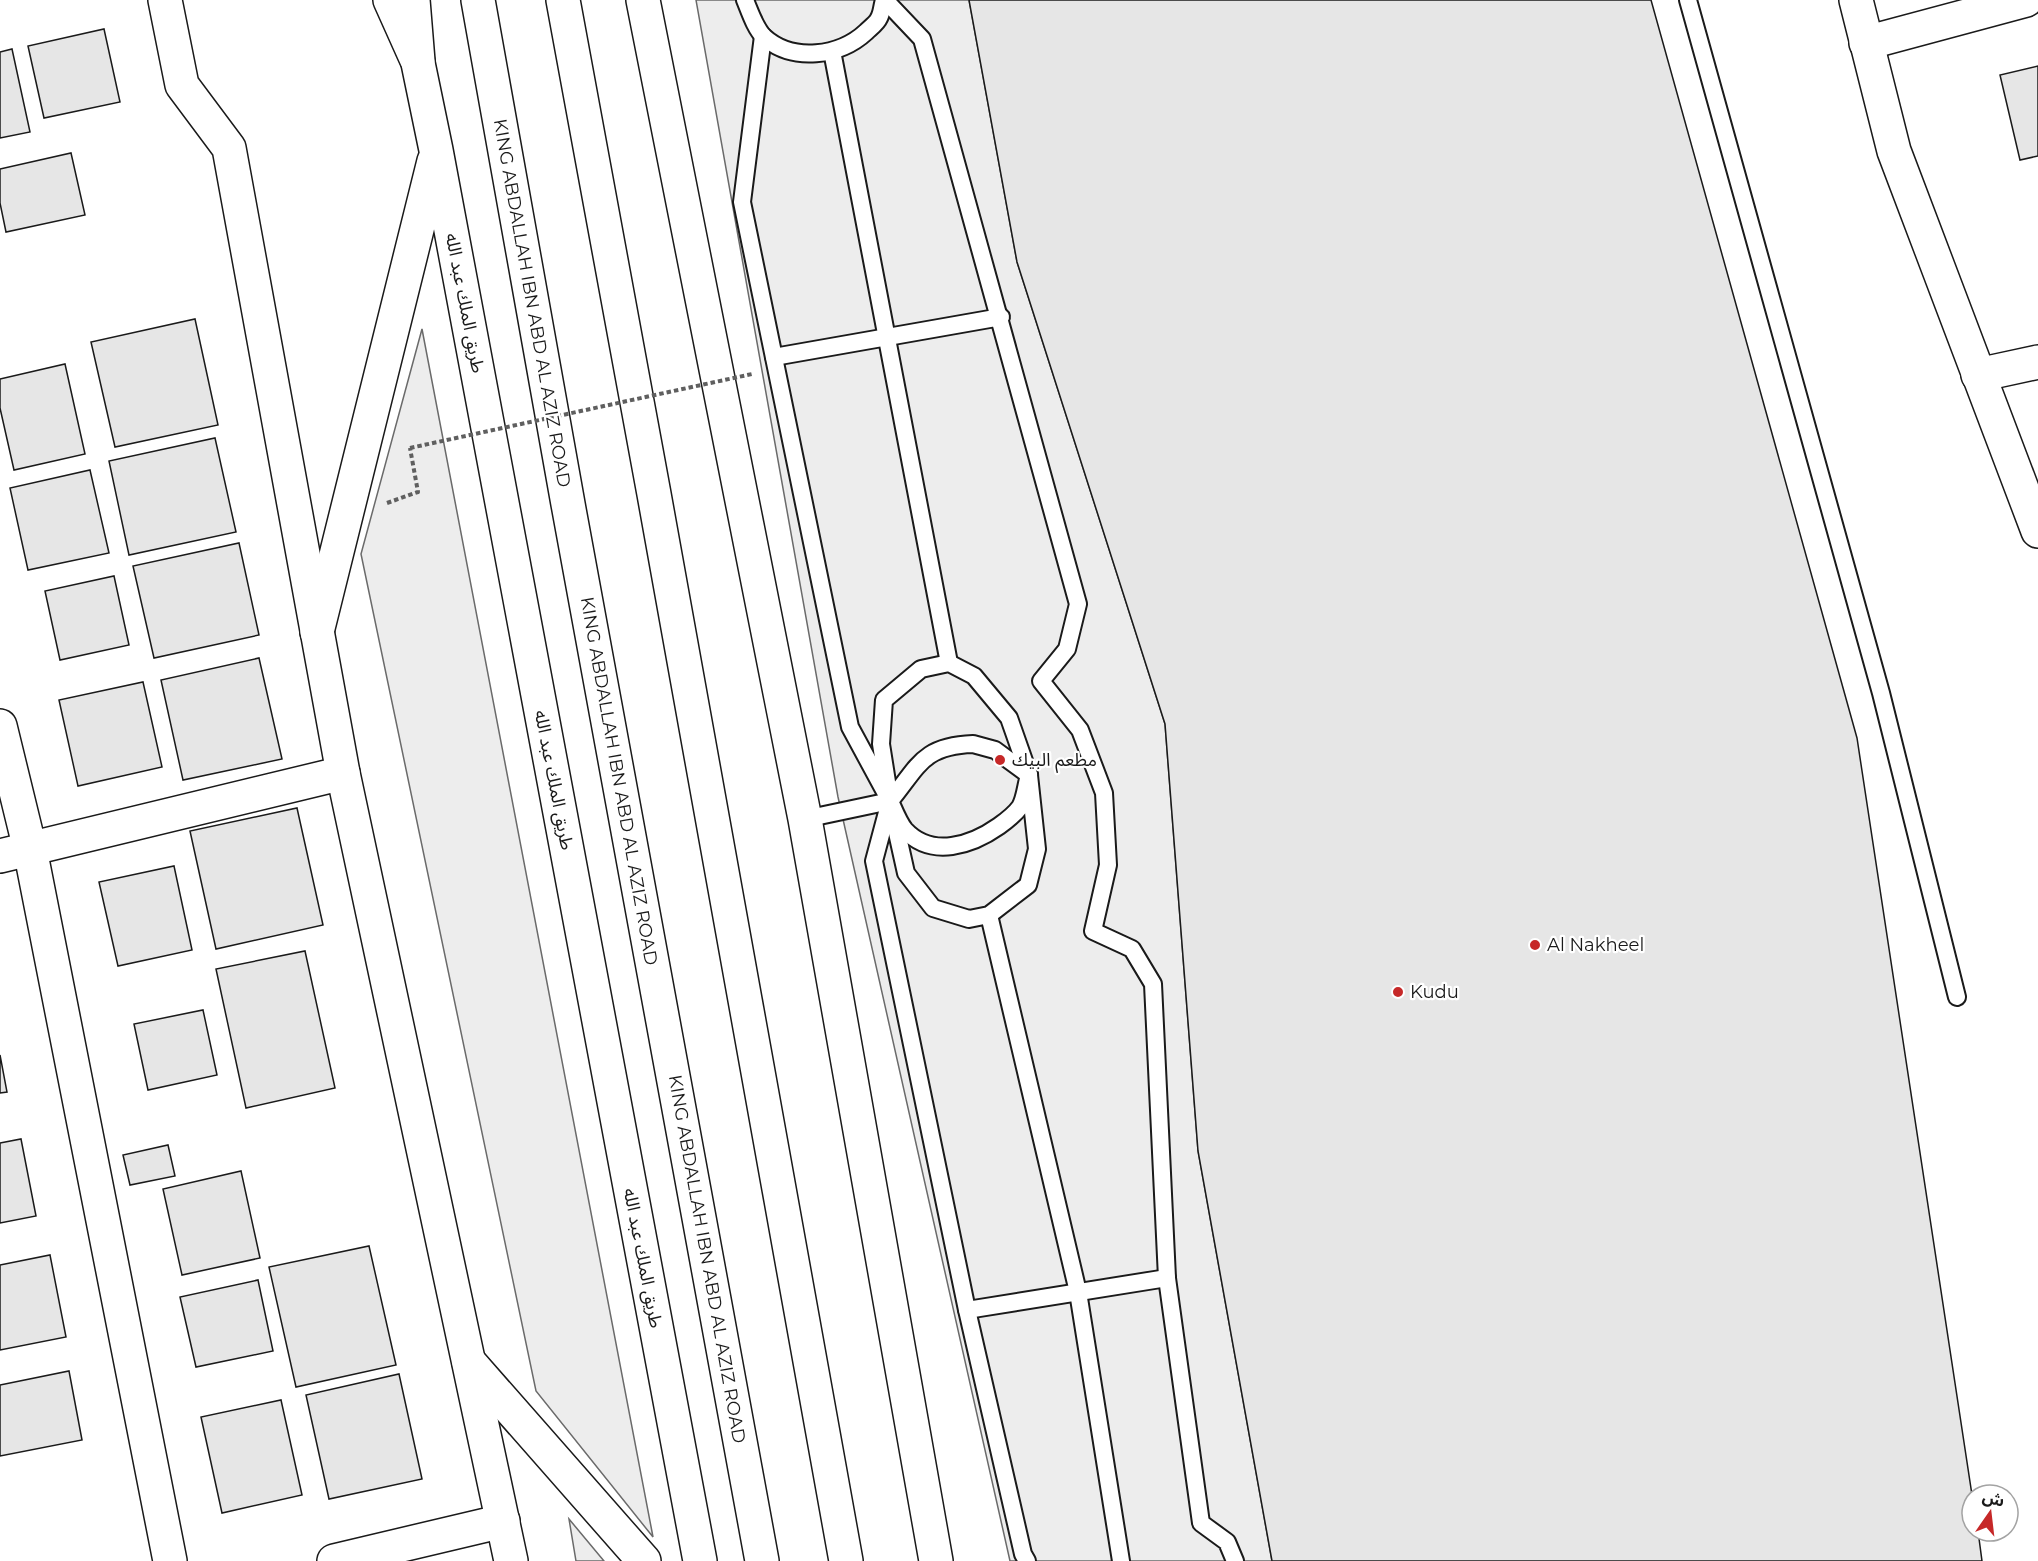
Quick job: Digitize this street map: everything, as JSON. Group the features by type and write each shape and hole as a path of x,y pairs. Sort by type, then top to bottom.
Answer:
{"main road":[{"path":"165,0 182,85 229,148 343,773 511,1561"},
{"path":"390,0 418,61"},
{"name":"طريق الملك عبد الله","path":"406,0 436,150 699,1561"},
{"path":"413,0 418,61"},
{"name":"KING ABDALLAH IBN ABD AL AZIZ ROAD","path":"478,0 572,528 762,1561"},
{"path":"563,0 846,1561"},
{"path":"643,0 805,819 936,1561"},
{"path":"1856,0 1894,151 2038,531"},
{"path":"1866,43 2026,0"},
{"path":"317,632 436,150"},
{"path":"1978,375 2038,362"},
{"path":"0,726 15,853 170,1561"},
{"path":"15,853 343,773"},
{"path":"469,1362 644,1561"},
{"path":"334,1561 503,1521"}],"lane":[{"path":"745,0 759,30 778,46 800,52 823,53 846,47 864,33 879,19 884,0"},
{"path":"760,0 756,11 759,30 742,202 850,727 904,829 917,839 938,847 968,844 1006,820 1020,806 1029,775"},
{"path":"884,0 922,39 1001,317 1078,604 1067,649 1041,681 1080,730 1104,793 1108,865 1093,931 1132,949 1154,984 1167,1278 1201,1523 1227,1542 1235,1561"},
{"path":"1688,0 1881,693 1957,997"},
{"path":"832,51 949,663"},
{"path":"774,357 1001,317"},
{"path":"949,663 974,676 1009,718 1029,775 1037,849 1028,885 989,915 969,919 933,908 906,873 890,801 881,744 884,700 921,669 949,663"},
{"path":"1026,1561 967,1310 874,861 890,801 903,786 914,767 931,753 951,745 973,744 995,750 1029,775"},
{"path":"805,819 890,801"},
{"path":"989,915 1078,1292 1121,1561"},
{"path":"967,1310 1167,1278"}],"path":[{"path":"417,492 410,448 752,374"}],"shaded area":[{"name":"مطعم البيك","path":"696,0 969,0 1017,262 1165,724 1198,1151 1272,1561 1010,1561 838,797"},
{"path":"422,329 653,1537 536,1391 361,554"},
{"path":"569,1519 604,1561 576,1561"}],"building":[{"name":"Al Nakheel","path":"969,0 1651,0 1857,738 1970,1483 1960,1483 1960,1543 1980,1543 1982,1561 1272,1561 1198,1151 1165,724 1017,262"},
{"path":"104,29 120,102 44,118 28,46"},
{"path":"12,49 30,132 0,138 0,52"},
{"path":"2038,66 2038,156 2020,160 2000,75"},
{"path":"71,153 85,215 6,232 0,203 0,169"},
{"path":"195,319 218,425 115,447 91,342"},
{"path":"65,364 85,454 14,470 0,408 0,379"},
{"path":"215,438 236,532 129,555 109,461"},
{"path":"90,470 109,553 28,570 10,488"},
{"path":"239,543 259,635 154,658 133,566"},
{"path":"114,576 129,645 60,660 45,591"},
{"path":"259,658 282,759 183,780 161,680"},
{"path":"143,682 162,767 78,786 59,700"},
{"path":"297,808 323,925 216,949 190,831"},
{"path":"174,866 192,950 118,966 99,882"},
{"path":"305,951 335,1088 246,1108 216,969"},
{"path":"203,1010 217,1075 148,1090 134,1024"},
{"path":"0,1055 7,1092 0,1093"},
{"path":"21,1139 36,1216 0,1223 0,1143"},
{"path":"168,1145 175,1176 130,1185 123,1155"},
{"path":"241,1171 260,1258 182,1275 163,1189"},
{"path":"369,1246 396,1365 296,1387 269,1267"},
{"path":"50,1255 66,1337 0,1350 0,1265"},
{"path":"258,1280 273,1351 196,1367 180,1297"},
{"path":"69,1371 82,1440 0,1456 0,1385"},
{"path":"399,1374 422,1479 329,1499 306,1395"},
{"path":"281,1400 302,1495 222,1513 201,1417"}],"place":[{"name":"مطعم البيك","path":"1000,760"},
{"name":"Al Nakheel","path":"1535,945"},
{"name":"Kudu","path":"1398,992"}]}
